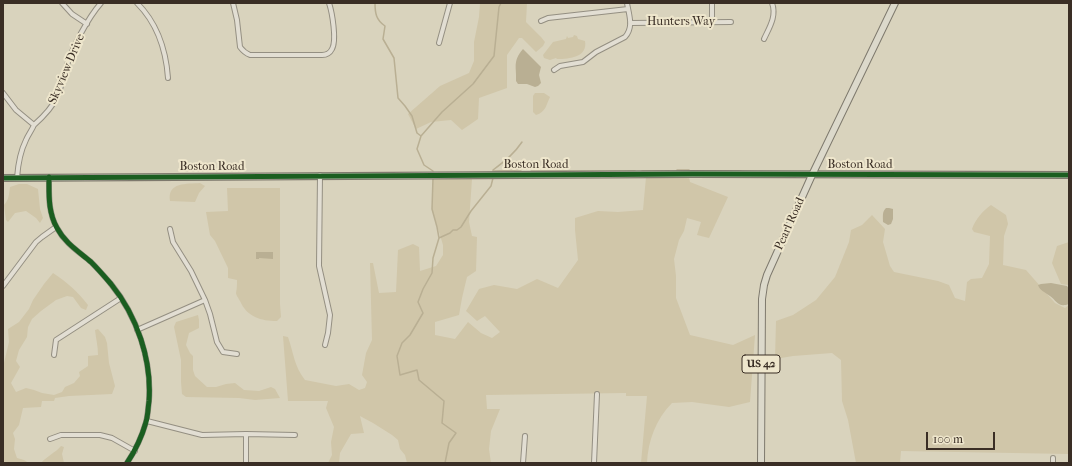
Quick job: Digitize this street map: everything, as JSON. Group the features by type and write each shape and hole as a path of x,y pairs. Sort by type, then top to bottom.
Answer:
{"main road":[{"name":"Pearl Road","path":"760,463 762,300 764,285 767,275 812,175 895,3"}],"street":[{"path":"62,3 72,14 87,24"},
{"name":"Skyview Drive","path":"17,178 22,147 34,125 47,112 58,97 67,65 87,24 101,3"},
{"path":"137,3 146,13 158,34 165,56 168,78"},
{"path":"233,3 239,28 239,42 242,50 247,54 322,55 329,53 334,44 333,22 329,3"},
{"path":"438,43 450,3"},
{"path":"554,70 560,66 583,62 596,52 625,37 628,33 630,23 627,3"},
{"path":"712,3 712,22"},
{"path":"764,39 773,18 774,12 772,3"},
{"path":"541,21 548,18 628,9"},
{"name":"Hunters Way","path":"630,23 731,22"},
{"path":"3,93 16,110 34,125"},
{"path":"320,175 320,266 330,315 325,345"},
{"name":"Boston Road","path":"3,178 320,175 1069,175"},
{"path":"49,177 50,208 56,227 70,245 92,264 112,285 130,315 143,349 148,372 149,395 147,421 135,451 127,463"},
{"path":"3,286 36,242 56,227"},
{"path":"170,229 173,242 191,271 205,300 217,342 222,352 237,354"},
{"path":"54,355 56,340 121,298"},
{"path":"137,330 205,300"},
{"path":"594,463 597,394"},
{"path":"147,421 202,435 295,435"},
{"path":"246,434 246,463"},
{"path":"50,439 61,436 100,435 112,438 135,451"},
{"path":"523,463 525,436"}],"shaded area":[{"path":"480,3 527,3 526,22 545,42 543,46 536,52 522,38 519,38 507,55 507,88 479,98 478,119 462,130 451,120 431,122 416,129 408,114 440,86 469,73 474,61 474,42"},
{"path":"574,35 577,36 578,39 585,41 584,51 581,54 572,58 556,58 550,60 544,58 543,55 553,42 566,39 567,36 568,38 573,37"},
{"path":"523,49 541,67 539,75 541,83 538,86 535,87 527,84 518,84 516,81 516,61"},
{"path":"535,93 544,93 550,97 544,110 536,115 533,112 533,96"},
{"path":"646,177 689,177 690,182 728,197 709,238 697,235 701,222 687,218 674,259 676,298 690,335 733,345 755,335 750,402 729,407 692,402 672,403 657,423 649,447 647,463 641,463 647,396 626,396 626,393 486,395 487,409 500,409 491,431 489,449 491,463 407,463 405,455 400,449 398,440 360,416 364,433 351,434 340,453 339,463 328,463 332,455 331,442 334,427 326,408 328,401 288,401 283,336 288,337 296,365 305,380 336,386 349,384 359,390 365,388 367,382 362,375 366,353 372,340 370,263 373,263 379,293 396,292 398,250 413,244 419,247 420,271 436,266 443,255 443,245 432,209 433,178 472,179 469,222 472,236 477,237 476,271 467,277 459,315 435,322 435,335 455,339 468,322 481,333 492,338 500,332 485,316 477,321 466,311 479,289 494,285 517,289 537,279 558,288 578,260 575,218 598,211 618,212 643,210"},
{"path":"200,183 205,186 199,193 195,202 170,201 170,195 175,187 184,184"},
{"path":"19,184 27,184 38,189 40,209 43,218 40,223 26,211 15,213 8,222 6,220 4,205 8,199 10,187"},
{"path":"227,188 280,188 281,317 277,321 260,319 246,311 236,294 237,280 228,278 228,268 215,241 210,235 206,212 228,211"},
{"path":"991,205 1006,215 1008,224 1004,236 1003,265 1026,270 1055,303 1065,308 1069,305 1069,454 901,451 900,463 856,463 848,420 842,401 841,360 832,353 775,359 776,321 793,315 816,300 835,277 849,242 851,230 862,225 872,215 885,229 883,242 890,266 894,272 938,281 949,285 955,298 965,301 967,282 971,279 982,278 989,264 990,236 974,232 972,229 980,215"},
{"path":"886,208 893,209 893,219 891,224 888,225 883,222 883,213"},
{"path":"1069,242 1069,287 1068,285 1061,284 1052,263 1057,246"},
{"path":"256,252 273,252 273,259 256,259"},
{"path":"53,273 72,288 88,305 86,310 81,308 73,297 67,296 56,300 32,319 28,327 27,337 19,350 16,361 20,367 11,383 16,392 26,388 54,395 62,392 65,387 74,383 80,376 79,372 88,366 88,356 98,355 95,330 98,329 105,337 107,343 109,363 115,386 112,394 55,398 54,401 42,401 41,407 23,408 19,425 13,433 15,439 14,449 17,458 29,463 3,463 3,367 9,342 8,329 19,322"},
{"path":"1051,283 1067,286 1069,289 1069,304 1060,305 1041,290 1038,285"},
{"path":"198,315 199,328 189,333 186,345 193,356 193,370 195,376 207,387 216,387 235,383 244,390 259,391 271,387 275,389 280,398 255,400 239,398 186,397 182,394 181,360 174,327 176,322"},
{"path":"61,446 64,447 62,454 64,463 41,463 56,451"}],"waterway":[{"path":"375,3 377,16 385,26 383,39 394,58 398,98 412,116 417,133 421,136"},
{"path":"433,171 424,165 417,149 421,136 442,112 473,84 494,56 499,7 501,3"},
{"path":"493,171 512,154 522,142"},
{"path":"493,171 521,170"},
{"path":"677,170 689,170"},
{"path":"531,171 635,171"},
{"path":"642,171 669,171"},
{"path":"697,171 741,171"},
{"path":"433,178 432,209 439,238 433,258 432,273 418,302 423,313 410,335 402,343 397,356 400,375 417,370 419,380 444,401 442,423 456,433 449,443 445,463"},
{"path":"439,238 461,227 471,211 491,186 493,178"}],"cycle path":[{"path":"3,178 692,174 1069,175"},
{"path":"49,177 49,197 51,210 57,228 68,242 91,262 111,284 128,310 141,339 148,370 149,401 144,427 133,454 127,463"}]}
